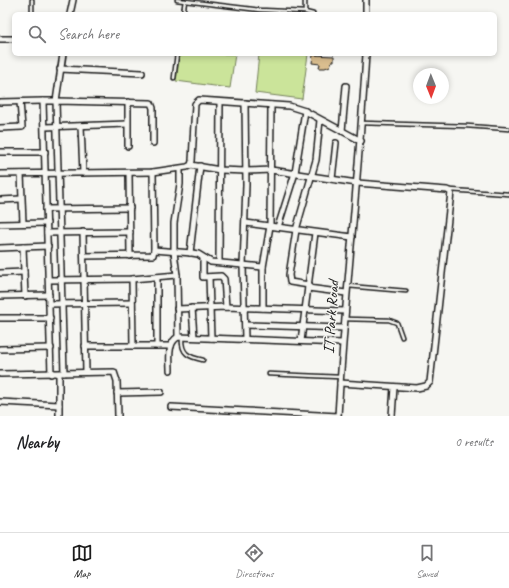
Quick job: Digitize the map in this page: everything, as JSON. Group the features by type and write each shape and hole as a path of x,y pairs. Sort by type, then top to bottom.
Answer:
{"street":[{"path":"70,12 73,0"},
{"path":"366,0 366,12"},
{"path":"0,38 12,39"},
{"path":"59,416 63,303 57,174 56,101 63,56"},
{"name":"IT Park Road","path":"171,407 338,416 346,293 361,141 366,56"},
{"path":"60,69 142,73"},
{"path":"342,131 346,86"},
{"path":"191,165 195,104 199,100 289,106 305,111 361,141"},
{"path":"0,102 56,101 151,103 153,108 153,143"},
{"path":"0,128 22,127 20,102"},
{"path":"43,102 51,374"},
{"path":"128,102 128,146"},
{"path":"218,262 220,102"},
{"path":"245,103 246,224 243,266 245,339"},
{"path":"263,308 264,267 270,226 271,105"},
{"path":"278,227 295,173 305,111"},
{"path":"320,120 313,176 296,230 289,280 292,283 346,293"},
{"path":"44,127 127,124"},
{"path":"81,126 83,173"},
{"path":"332,179 336,143"},
{"path":"0,152 45,152"},
{"path":"0,174 153,172 187,168 191,165 220,170 270,170 357,183 447,190 451,192 452,197 432,376 426,386 417,388 394,387 340,380"},
{"path":"190,253 200,166"},
{"path":"180,169 180,184 174,223 174,252 177,275 177,309 180,337"},
{"path":"129,172 130,256"},
{"path":"84,256 153,255 153,172"},
{"path":"21,174 23,223"},
{"path":"0,200 22,199"},
{"path":"46,209 130,208"},
{"path":"0,224 47,223"},
{"path":"246,224 352,237"},
{"path":"47,232 130,232"},
{"path":"83,232 86,372"},
{"path":"301,341 315,233"},
{"path":"0,248 48,246"},
{"path":"23,247 25,296"},
{"path":"154,250 198,254 207,260 243,266 264,267"},
{"path":"203,258 202,275 210,277 223,277 226,307"},
{"path":"0,273 24,272"},
{"path":"49,280 132,279 177,275"},
{"path":"157,277 157,346"},
{"path":"210,277 211,338"},
{"path":"132,279 133,346"},
{"path":"0,296 49,295"},
{"path":"49,304 84,302 132,303"},
{"path":"177,309 244,307 345,311"},
{"path":"192,308 194,337"},
{"path":"0,318 50,318"},
{"path":"245,325 344,328"},
{"path":"170,370 171,346 173,341 180,337 342,343"},
{"path":"85,346 171,346"},
{"path":"0,349 50,348"},
{"path":"0,374 114,372 117,381 118,416"},
{"path":"392,416 394,387"},
{"path":"117,393 160,392"},
{"path":"0,402 59,405"}],"lane":[{"path":"32,0 32,12"},
{"path":"178,0 279,12 305,12 305,0"},
{"path":"183,12 185,1"},
{"path":"174,78 177,56"},
{"path":"362,123 467,126 509,129"},
{"path":"447,190 509,194"},
{"path":"347,286 406,291"},
{"path":"344,319 389,320 397,323 400,327 402,337"},
{"path":"180,337 182,349 186,354 203,360"},
{"path":"269,374 340,380"}],"green space":[{"path":"180,56 235,56 230,88 176,81"},
{"path":"259,56 308,56 302,99 255,93"}],"building":[{"path":"313,56 334,56 334,61 332,61 330,66 325,68 319,68 320,64 312,63"}]}
